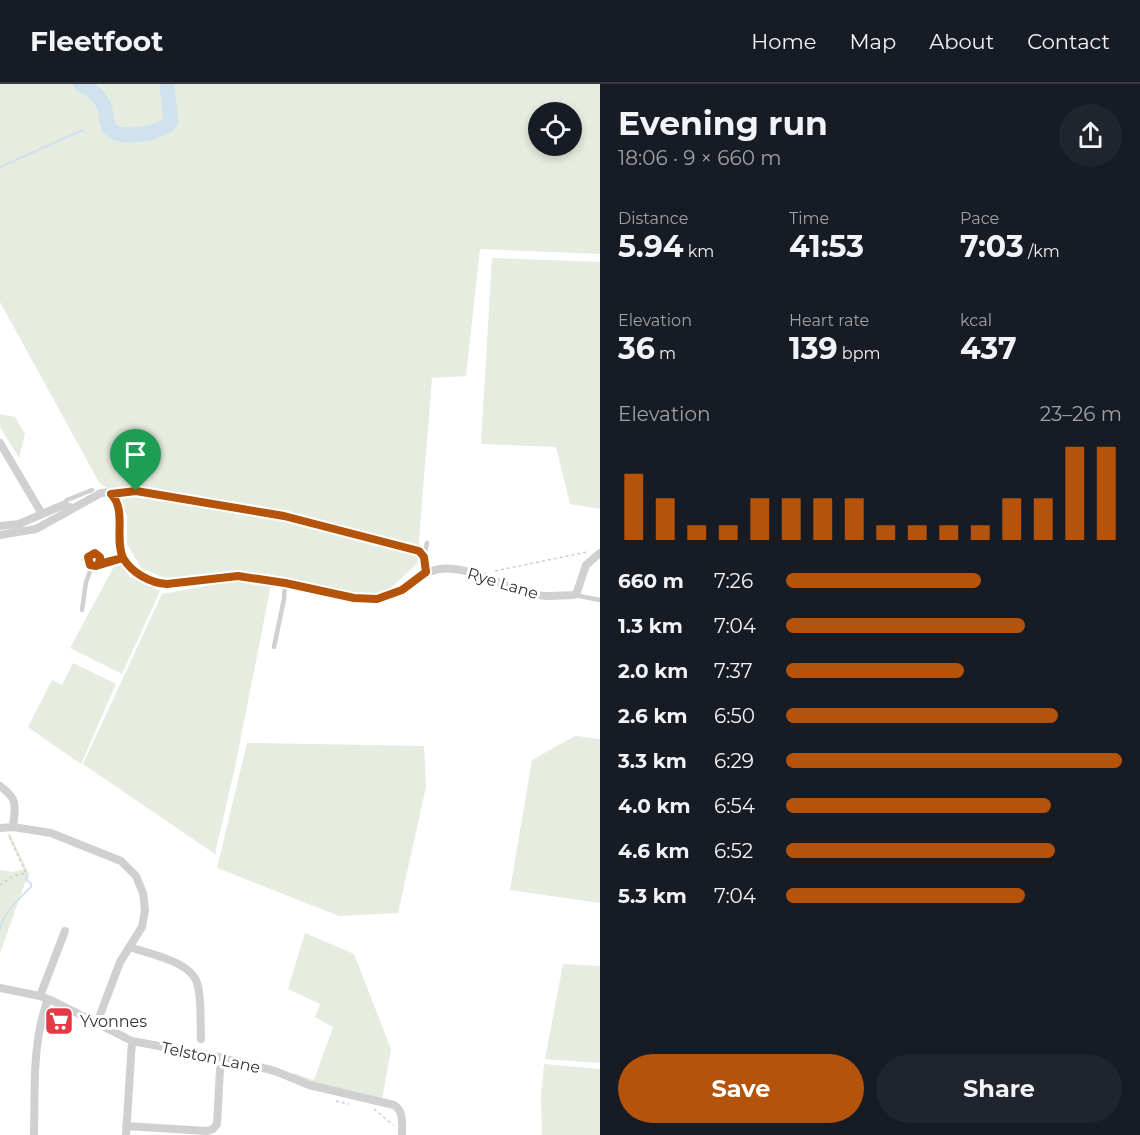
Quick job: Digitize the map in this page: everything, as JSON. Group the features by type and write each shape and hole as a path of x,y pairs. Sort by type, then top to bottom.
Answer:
{"street":[{"path":"0,443 42,514"},
{"path":"0,535 36,529 101,493 111,494 117,501 118,543 123,558 138,573 156,583 167,584 238,576 285,583 354,598 377,599 402,590 426,572"},
{"path":"0,526 19,525 63,505 73,508"},
{"path":"573,595 577,592 586,565 598,554"},
{"name":"Rye Lane","path":"426,572 441,568 478,574 536,595 573,595"},
{"path":"0,786 10,793 15,802 6,827 51,833 62,837 121,861 136,876 143,894 145,910 142,927 120,962 97,1023"},
{"path":"34,1135 36,1038 44,997 64,931"},
{"path":"129,946 181,965 192,972 197,982 201,1039"},
{"name":"Telston Lane","path":"0,988 44,997 132,1041 264,1068 309,1085 394,1105 399,1107 401,1112 399,1132"},
{"path":"132,1041 126,1131 207,1131 213,1129 217,1124 220,1069"}],"lane":[{"path":"63,505 67,500 92,490"},
{"path":"426,543 424,557 426,572"},
{"path":"92,566 87,559 91,554 99,555 99,564"},
{"path":"92,566 123,558"},
{"path":"82,610 86,582 92,566"},
{"path":"274,647 285,583"},
{"path":"573,595 600,600"}],"path":[{"path":"111,494 136,491 284,516 419,551 424,557"},
{"path":"478,574 586,552 598,554"},
{"path":"0,885 13,876 26,873 6,827"},
{"path":"333,1100 352,1104"},
{"path":"374,1108 399,1132"}],"shaded area":[{"path":"0,84 600,84 600,254 480,249 466,376 432,378 417,564 384,594 345,592 237,570 167,579 141,568 127,544 127,516 116,492 100,484 0,302"},
{"path":"492,258 600,262 600,509 570,504 556,447 481,444"},
{"path":"0,414 15,417 25,434 19,458 0,427"},
{"path":"118,559 130,577 160,591 122,674 70,648"},
{"path":"237,580 271,585 235,767 215,854 83,764 162,594"},
{"path":"73,663 116,684 81,764 28,727 52,680 62,685"},
{"path":"575,736 600,739 600,903 510,890 532,760"},
{"path":"247,743 424,746 426,787 398,913 339,916 217,868"},
{"path":"7,834 10,834 29,874 0,953 0,870 13,872 24,869"},
{"path":"305,933 354,954 391,1049 382,1100 292,1077 293,1073 314,1080 333,1027 315,1017 320,1004 288,989"},
{"path":"563,964 600,966 600,1063 545,1059"},
{"path":"544,1064 600,1069 600,1135 542,1135 541,1095"}],"building":[{"path":"50,1015 62,1015 63,1028 61,1031 49,1029"}],"waterway":[{"path":"81,84 101,100 110,129 123,135 151,132 171,122 167,84"},
{"path":"0,167 83,130"},
{"path":"0,929 8,912 31,887 31,883 26,880 27,876"}],"place":[{"name":"Yvonnes","path":"59,1021"}],"route":[{"path":"136,491 111,494 117,501 118,543 123,558 96,566 90,565 88,557 95,553 100,557 99,564 123,558 138,573 156,583 167,584 238,576 368,599 392,595 426,572 424,557 419,551 284,516 136,491"}]}
